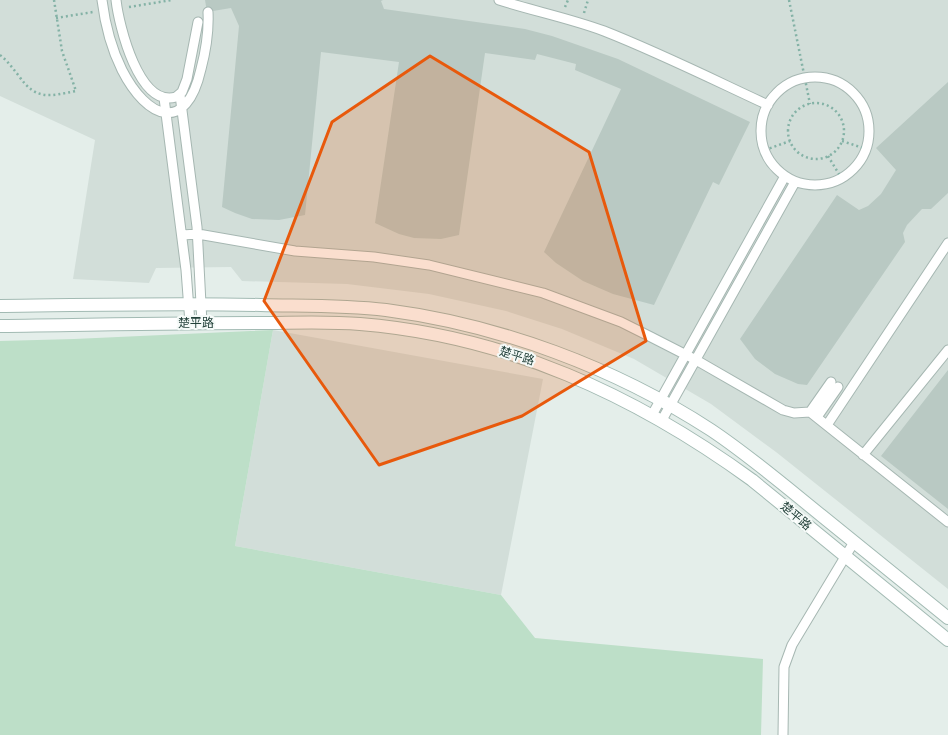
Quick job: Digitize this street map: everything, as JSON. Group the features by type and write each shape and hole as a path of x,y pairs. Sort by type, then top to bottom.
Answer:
{"main road":[{"name":"楚平路","path":"0,306 195,304 336,306 361,308 415,315 485,331 571,358 603,371 665,402 733,445 948,618"},
{"name":"楚平路","path":"0,326 196,323 360,324 447,338 502,351 538,363 624,399 657,417 712,451 752,480 948,640"}],"lane":[{"path":"102,0 105,22 122,70 138,95 147,104 166,112 182,109 192,98 200,73 208,38 208,12"},
{"path":"116,0 120,28 136,67 150,89 164,98 172,98 180,95"},
{"path":"499,0 603,31 661,55 768,105"},
{"path":"196,323 195,304 198,234 180,95 187,79 198,22"},
{"path":"821,77 836,81 845,86 860,100 868,119 869,139 866,149 857,166 842,179 823,185 795,182 785,176 773,164 764,150 761,132 763,118 768,105 780,90 805,78 821,77"},
{"path":"164,98 182,235 195,304"},
{"path":"657,417 686,354 785,176"},
{"path":"665,402 696,360 795,182"},
{"path":"182,235 198,234 295,251 409,262 494,279 543,293 594,311 621,322 686,354 783,410 813,415 948,522"},
{"path":"827,426 948,243"},
{"path":"864,454 948,350"},
{"path":"813,415 834,385"},
{"path":"784,735 784,667 792,645 854,542"}],"path":[{"path":"0,55 8,62 28,88 35,93 51,96 76,91 62,51 54,0"},
{"path":"789,0 810,104"},
{"path":"810,104 825,105 837,113 843,126 842,141 834,152 828,156 813,159 799,154 790,141 788,128 793,115 804,106 810,104"},
{"path":"764,150 790,141"},
{"path":"842,141 866,149"},
{"path":"828,156 842,179"}],"highlighted area":[{"path":"430,56 589,152 646,341 522,416 379,465 264,301 332,122"}],"shaded area":[{"path":"0,0 948,0 948,589 776,452 711,404 634,359 562,329 506,311 429,294 347,284 242,281 231,267 156,268 149,283 73,279 95,140 0,96"},
{"path":"273,330 543,379 501,595 235,546"}],"green space":[{"path":"273,330 235,546 501,595 535,638 763,659 761,735 0,735 0,341"}],"building":[{"path":"205,0 383,0 381,1 384,9 525,29 552,36 618,59 750,122 719,185 713,182 654,305 613,294 583,281 556,263 544,252 621,89 575,70 576,64 537,54 535,60 485,53 459,235 441,239 414,238 399,234 375,223 399,62 321,52 305,215 279,220 252,219 222,207 239,26 231,8 207,12"},
{"path":"948,82 948,193 931,209 922,209 907,225 903,233 905,242 807,385 798,384 775,374 755,359 740,339 837,195 859,210 868,206 881,194 896,170 876,148"},
{"path":"948,370 948,509 881,456"}]}
